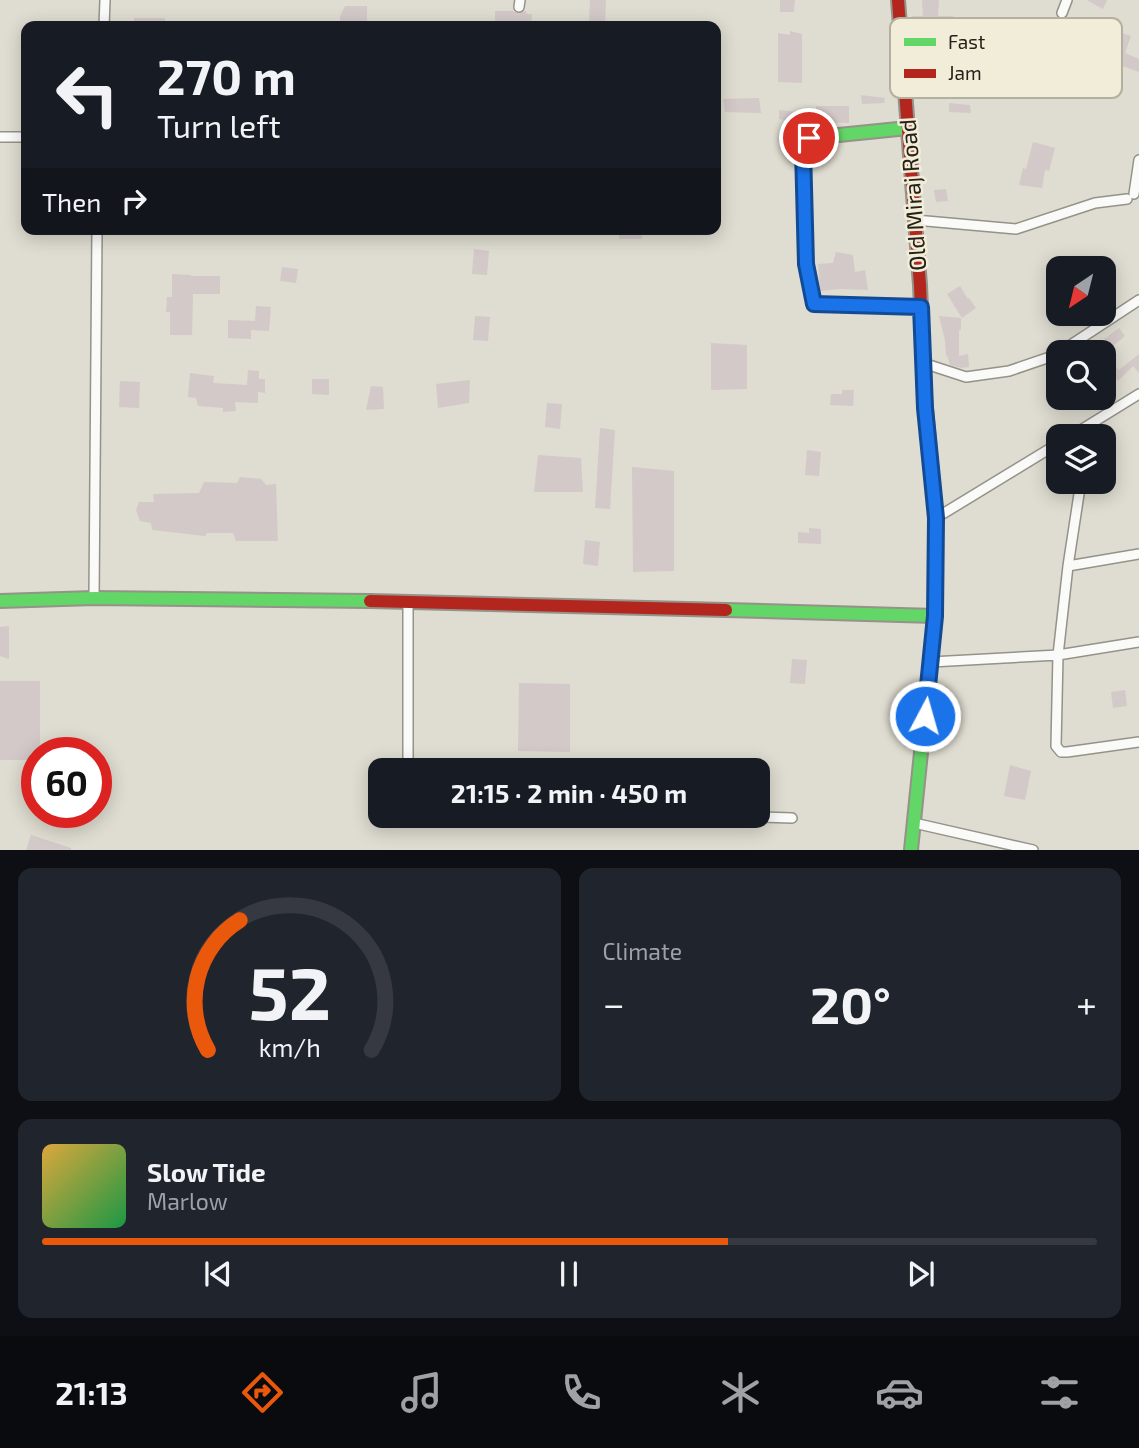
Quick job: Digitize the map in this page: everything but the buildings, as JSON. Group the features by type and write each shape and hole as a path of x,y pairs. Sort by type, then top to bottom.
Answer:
{"main road":[{"name":"Old Miraj Road","path":"898,0 899,18"},
{"name":"Old Miraj Road","path":"906,98 921,307 925,408 936,518 935,616 911,849"},
{"path":"908,128 809,138 803,149 806,264 814,304 921,307"},
{"path":"0,601 94,598 408,601 935,616"}],"street":[{"path":"104,21 105,0"},
{"path":"1062,13 1067,0"},
{"path":"0,137 21,137"},
{"path":"915,220 1016,229 1095,203 1131,197 1139,160"},
{"path":"94,598 97,235"},
{"path":"1077,340 1139,300"},
{"path":"923,363 966,377 1009,371 1046,358"},
{"path":"1091,424 1139,394"},
{"path":"936,518 1046,451"},
{"path":"1079,494 1058,655 1056,746 1061,752 1067,752 1139,742"},
{"path":"1068,566 1139,554"},
{"path":"408,601 408,758"},
{"path":"931,662 1058,655 1139,642"},
{"path":"770,817 792,817"},
{"path":"914,823 1033,849"}],"traffic: fast":[{"path":"908,128 809,138 803,149 806,264 814,304 921,307"},
{"path":"911,850 935,616 936,518 925,398"},
{"path":"0,601 94,598 370,601"},
{"path":"726,610 935,616"}],"traffic: jam":[{"path":"898,0 899,18"},
{"path":"906,98 920,285 925,398"},
{"path":"370,601 726,610"}],"route":[{"path":"809,138 803,149 806,264 814,304 921,307 925,408 936,518 935,616 925,716"}]}
